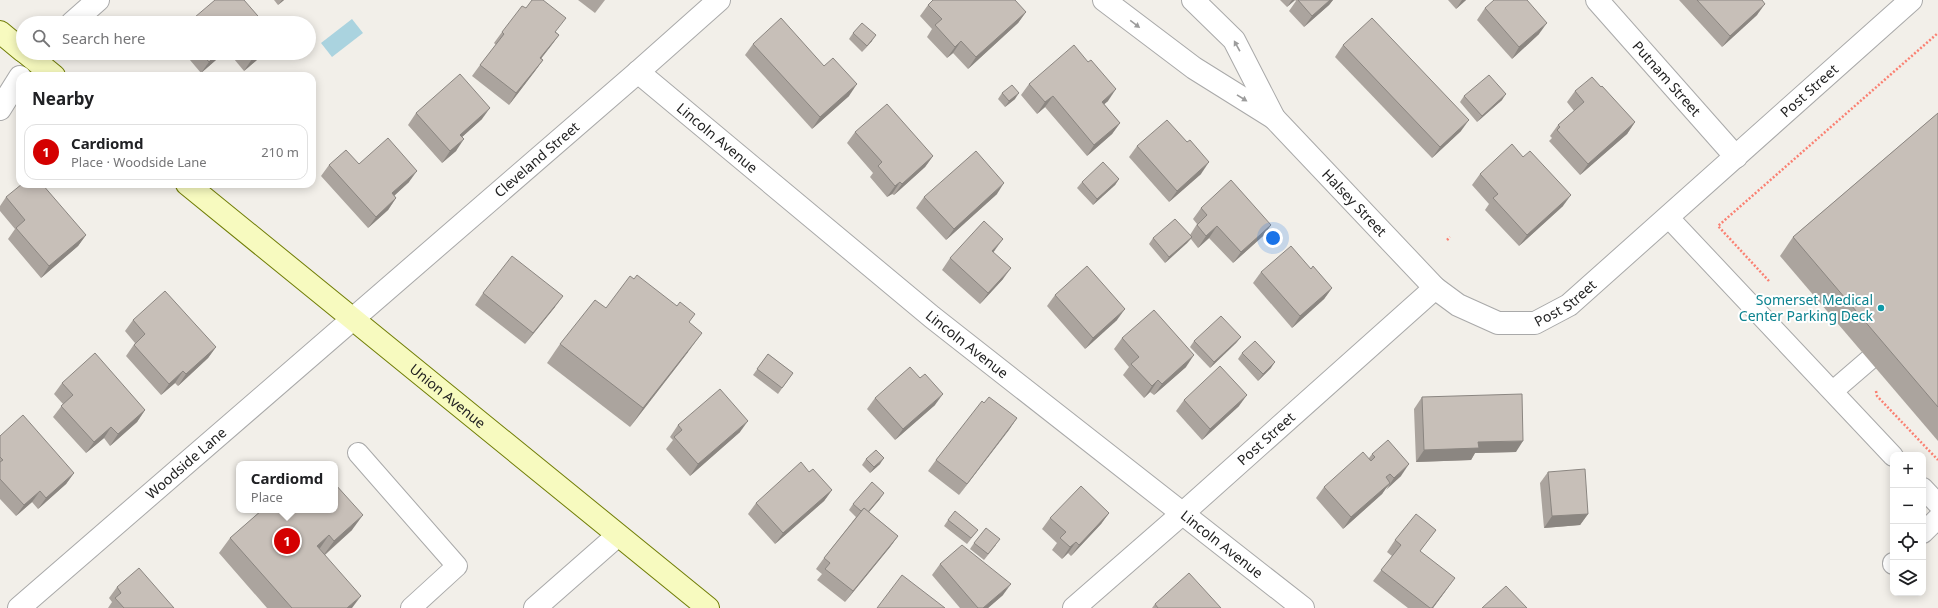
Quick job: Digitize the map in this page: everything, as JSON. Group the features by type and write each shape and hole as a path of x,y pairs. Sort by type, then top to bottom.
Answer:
{"street":[{"path":"80,16 98,0"},
{"name":"Cleveland Street","path":"353,318 638,72 719,0"},
{"name":"Halsey Street","path":"1104,0 1194,68 1274,118 1435,288"},
{"name":"Halsey Street","path":"1193,0 1234,40 1274,118"},
{"name":"Putnam Street","path":"1597,0 1736,157"},
{"name":"Post Street","path":"1074,608 1183,513 1435,288 1458,305 1498,323 1535,323 1569,305 1911,0"},
{"path":"0,32 16,49"},
{"path":"21,72 27,61 47,72"},
{"name":"Lincoln Avenue","path":"638,72 932,317 1303,608"},
{"path":"0,109 16,81"},
{"name":"Union Avenue","path":"192,188 353,318 617,536 708,608"},
{"name":"Woodside Lane","path":"19,608 353,318"},
{"path":"536,608 617,536"}],"lane":[{"path":"1668,217 1890,453"},
{"path":"1833,391 1864,364"},
{"path":"358,453 457,566 411,608"},
{"path":"1926,491 1938,504"},
{"path":"1926,530 1938,518"}],"path":[{"path":"1770,283 1718,226 1938,33"},
{"path":"1447,240 1450,237"},
{"path":"1864,364 1876,385 1877,396 1938,460"}],"water":[{"path":"352,19 363,33 332,57 321,43"}],"building":[{"path":"215,0 244,0 258,16 196,16"},
{"path":"532,0 543,0 566,18 555,32 559,35 540,58 543,60 516,93 480,65 504,34 502,32 522,6 526,8"},
{"path":"933,0 1015,0 1026,12 976,57 961,41 955,47 935,25 942,19 928,5"},
{"path":"1298,0 1330,0 1312,16"},
{"path":"1494,0 1527,0 1547,23 1519,47 1485,8"},
{"path":"1697,0 1762,0 1765,4 1730,36"},
{"path":"781,18 824,66 833,58 857,84 820,117 753,44"},
{"path":"1372,18 1469,120 1440,147 1343,45"},
{"path":"862,23 876,35 867,46 853,33"},
{"path":"1074,45 1088,62 1091,60 1116,89 1102,102 1120,123 1094,145 1053,96 1045,102 1029,84"},
{"path":"460,74 490,108 460,135 464,139 450,151 416,113"},
{"path":"1489,75 1506,94 1482,116 1464,96"},
{"path":"1592,77 1635,122 1588,164 1557,130 1560,127 1558,125 1584,102 1575,91"},
{"path":"1012,85 1019,93 1009,101 1002,93"},
{"path":"887,104 933,156 902,184 900,182 895,186 878,166 882,162 855,132"},
{"name":"Somerset Medical Center Parking Deck","path":"1938,113 1938,407 1793,237"},
{"path":"1167,120 1187,142 1190,140 1209,162 1177,191 1137,146"},
{"path":"388,138 417,171 392,193 396,198 376,217 329,165 346,150 359,164"},
{"path":"1512,144 1523,157 1530,151 1571,195 1527,235 1493,198 1498,194 1480,174"},
{"path":"976,151 1004,183 954,229 924,197"},
{"path":"1103,162 1119,179 1097,199 1082,182"},
{"path":"1231,180 1271,225 1241,252 1217,226 1206,236 1197,225 1207,215 1201,208"},
{"path":"17,188 45,188 86,235 49,266 16,228 25,220 6,197"},
{"path":"1175,219 1192,237 1169,257 1153,238"},
{"path":"984,221 1003,239 992,251 1011,268 988,293 950,258"},
{"path":"1291,246 1311,269 1313,266 1332,288 1300,316 1261,272"},
{"path":"512,256 563,296 533,333 483,293"},
{"path":"1087,266 1125,309 1093,338 1055,295"},
{"path":"637,275 677,306 680,302 695,314 689,322 702,333 643,408 560,344 595,300 606,308 630,276 634,279"},
{"path":"165,291 216,347 186,374 183,371 169,384 134,345 145,334 133,320"},
{"path":"1154,310 1194,355 1162,384 1158,380 1152,386 1131,364 1139,357 1122,338"},
{"path":"1221,316 1241,337 1214,362 1194,341"},
{"path":"1255,341 1275,362 1263,374 1242,353"},
{"path":"95,353 145,410 118,434 111,427 94,442 61,406 73,395 62,383"},
{"path":"768,354 793,373 782,388 757,369"},
{"path":"1220,366 1247,395 1210,429 1184,400"},
{"path":"910,367 920,378 925,374 943,394 903,429 875,398"},
{"path":"720,389 748,421 698,464 674,437 682,430 678,425"},
{"path":"1522,394 1523,441 1478,442 1479,448 1424,450 1422,397"},
{"path":"989,397 1017,418 967,484 936,460 982,401 984,403"},
{"path":"23,415 74,473 46,498 40,491 24,505 0,479 0,462 3,460 0,457 0,436"},
{"path":"1388,440 1409,464 1394,478 1390,474 1386,477 1390,483 1351,517 1324,487 1363,452 1371,461 1375,457 1372,454"},
{"path":"876,450 884,458 874,467 866,459"},
{"path":"801,462 809,472 813,469 832,490 783,533 756,503"},
{"path":"1585,469 1588,514 1552,516 1548,472"},
{"path":"872,482 884,493 868,512 864,508 861,511 853,504"},
{"path":"1081,486 1109,513 1079,545 1076,542 1070,547 1060,538 1066,532 1050,518"},
{"path":"338,487 363,515 334,541 329,535 317,546 361,596 347,608 292,608 230,538 259,513 338,513"},
{"path":"864,508 898,536 853,591 825,569 830,563 824,558"},
{"path":"955,511 978,530 971,538 948,520"},
{"path":"1416,514 1436,530 1420,551 1455,578 1432,608 1381,570 1401,545 1395,540"},
{"path":"986,528 1000,539 988,554 974,543"},
{"path":"962,545 1011,584 983,608 978,608 940,564"},
{"path":"139,568 174,608 124,608 115,598 121,593 117,587"},
{"path":"1189,573 1221,608 1158,608 1155,604"},
{"path":"902,575 945,608 877,608"},
{"path":"1506,586 1527,608 1482,608"}],"place":[{"name":"Somerset Medical Center Parking Deck","path":"1881,308"},
{"name":"Cardiomd","path":"287,541"}]}
